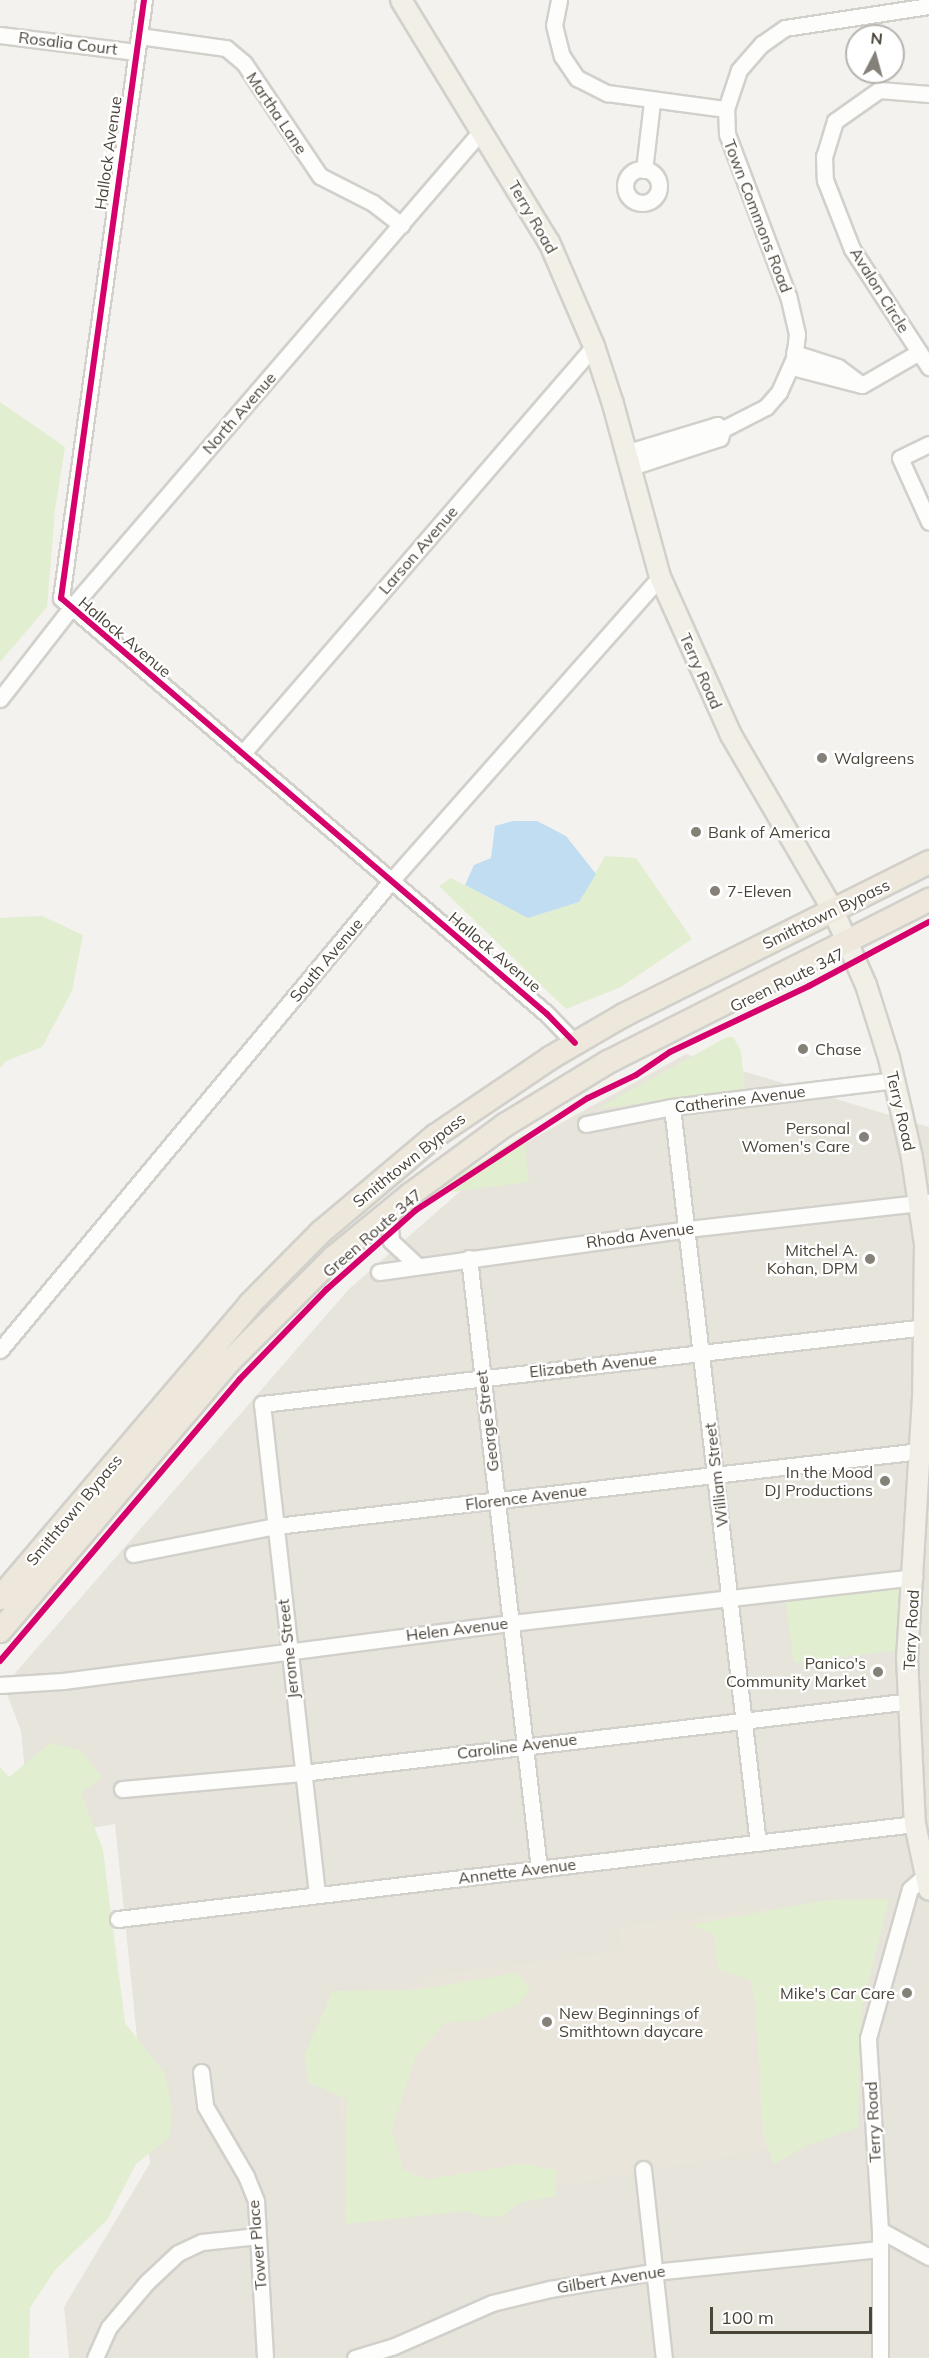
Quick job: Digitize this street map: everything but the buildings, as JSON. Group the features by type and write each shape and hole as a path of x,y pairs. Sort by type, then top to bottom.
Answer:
{"highway":[{"name":"Smithtown Bypass","path":"0,1598 226,1330 314,1239 450,1125 575,1043 654,999 929,862"},
{"name":"Smithtown Bypass","path":"0,1631 229,1362 314,1277 389,1212 505,1125 591,1072 929,900"}],"main road":[{"name":"Terry Road","path":"401,0 549,242 594,346 660,578 731,735 833,910 848,940 895,1080 924,1203 925,1327 914,1577 908,1638 915,1824 927,1878"}],"street":[{"name":"Hallock Avenue","path":"144,0 61,598 70,609 547,1014 575,1043"},
{"path":"559,0 554,25 562,56 577,78 607,93 652,102 726,109"},
{"name":"Town Commons Road","path":"627,460 720,438 723,429 766,407 779,392 793,360 795,319 729,147 726,109 733,83 744,63 785,28 929,6"},
{"name":"Rosalia Court","path":"0,34 136,52"},
{"name":"Martha Lane","path":"139,36 226,48 244,63 320,176 373,203 401,225"},
{"name":"Avalon Circle","path":"929,94 879,90 835,121 824,156 825,180 852,249 929,367"},
{"path":"644,170 652,102"},
{"name":"North Avenue","path":"0,699 70,609 481,131"},
{"name":"Larson Avenue","path":"242,754 594,346"},
{"path":"793,360 838,367 862,385 919,352"},
{"path":"929,444 900,458 929,522"},
{"name":"South Avenue","path":"0,1350 391,881 660,578"},
{"name":"Catherine Avenue","path":"586,1124 672,1107 895,1080"},
{"name":"William Street","path":"672,1107 717,1474 758,1843"},
{"name":"Rhoda Avenue","path":"380,1272 417,1265 687,1229 924,1203"},
{"path":"389,1212 391,1241 417,1265"},
{"name":"George Street","path":"469,1258 539,1869"},
{"name":"Elizabeth Avenue","path":"261,1404 925,1327"},
{"name":"Jerome Street","path":"261,1404 317,1894"},
{"name":"Florence Avenue","path":"133,1554 276,1526 920,1451"},
{"name":"Helen Avenue","path":"0,1685 63,1681 289,1650 914,1577"},
{"name":"Caroline Avenue","path":"122,1789 302,1773 911,1701"},
{"name":"Annette Avenue","path":"118,1918 915,1824"},
{"name":"Terry Road","path":"880,2358 880,2230 868,2038 910,1889 927,1878"},
{"name":"Tower Place","path":"201,2072 205,2106 246,2176 256,2201 266,2358"},
{"path":"643,2169 664,2358"},
{"path":"880,2230 929,2257"},
{"path":"95,2358 109,2327 147,2282 178,2253 202,2241 258,2236"},
{"name":"Gilbert Avenue","path":"355,2358 392,2347 492,2303 550,2289 653,2272 880,2249"}],"shaded area":[{"path":"686,1054 929,1127 929,2358 69,2358 64,2307 150,2163 115,1824 31,1838 21,1731 4,1686 348,1290 498,1158"},
{"path":"767,1908 775,2148 355,2221 334,2063 355,2018 429,1976 622,1952 619,1927"}],"green space":[{"path":"0,402 65,447 55,510 47,607 0,662"},
{"path":"605,856 636,858 692,939 621,987 566,1009 439,886 451,878 528,918 579,902"},
{"path":"42,916 83,935 72,991 42,1047 6,1061 0,1068 0,918"},
{"path":"727,1037 733,1037 741,1051 745,1089 597,1109"},
{"path":"523,1135 529,1182 436,1194 446,1184"},
{"path":"903,1586 899,1650 794,1663 785,1598"},
{"path":"50,1743 81,1750 102,1778 81,1792 103,1850 125,2023 165,2074 172,2107 170,2137 136,2164 107,2220 55,2270 30,2308 29,2358 0,2358 0,1767 9,1777"},
{"path":"889,1899 862,2008 858,2127 806,2146 774,2164 763,2135 755,2002 750,1980 718,1970 714,1934 690,1925 827,1900"},
{"path":"517,1973 530,1989 520,2004 475,2021 444,2023 416,2056 392,2130 403,2170 427,2179 522,2164 557,2170 555,2196 519,2203 503,2216 484,2217 466,2211 345,2224 347,2099 309,2083 304,2055 333,1991 416,1990"}],"water":[{"path":"513,821 537,821 566,836 596,874 579,902 528,918 465,885 474,865 491,858 495,826"}],"cycle path":[{"path":"144,0 61,598 547,1014 575,1043"},
{"name":"Green Route 347","path":"0,1661 240,1379 327,1289 416,1210 588,1098 636,1075 670,1052 809,986 929,922"}],"place":[{"name":"Walgreens","path":"822,758"},
{"name":"Bank of America","path":"696,832"},
{"name":"7-Eleven","path":"715,891"},
{"name":"Chase","path":"803,1049"},
{"name":"Personal Women's Care","path":"864,1137"},
{"name":"Mitchel A. Kohan, DPM","path":"870,1259"},
{"name":"In the Mood DJ Productions","path":"885,1481"},
{"name":"Panico's Community Market","path":"878,1672"},
{"name":"Mike's Car Care","path":"907,1993"},
{"name":"New Beginnings of Smithtown daycare","path":"547,2022"}]}
